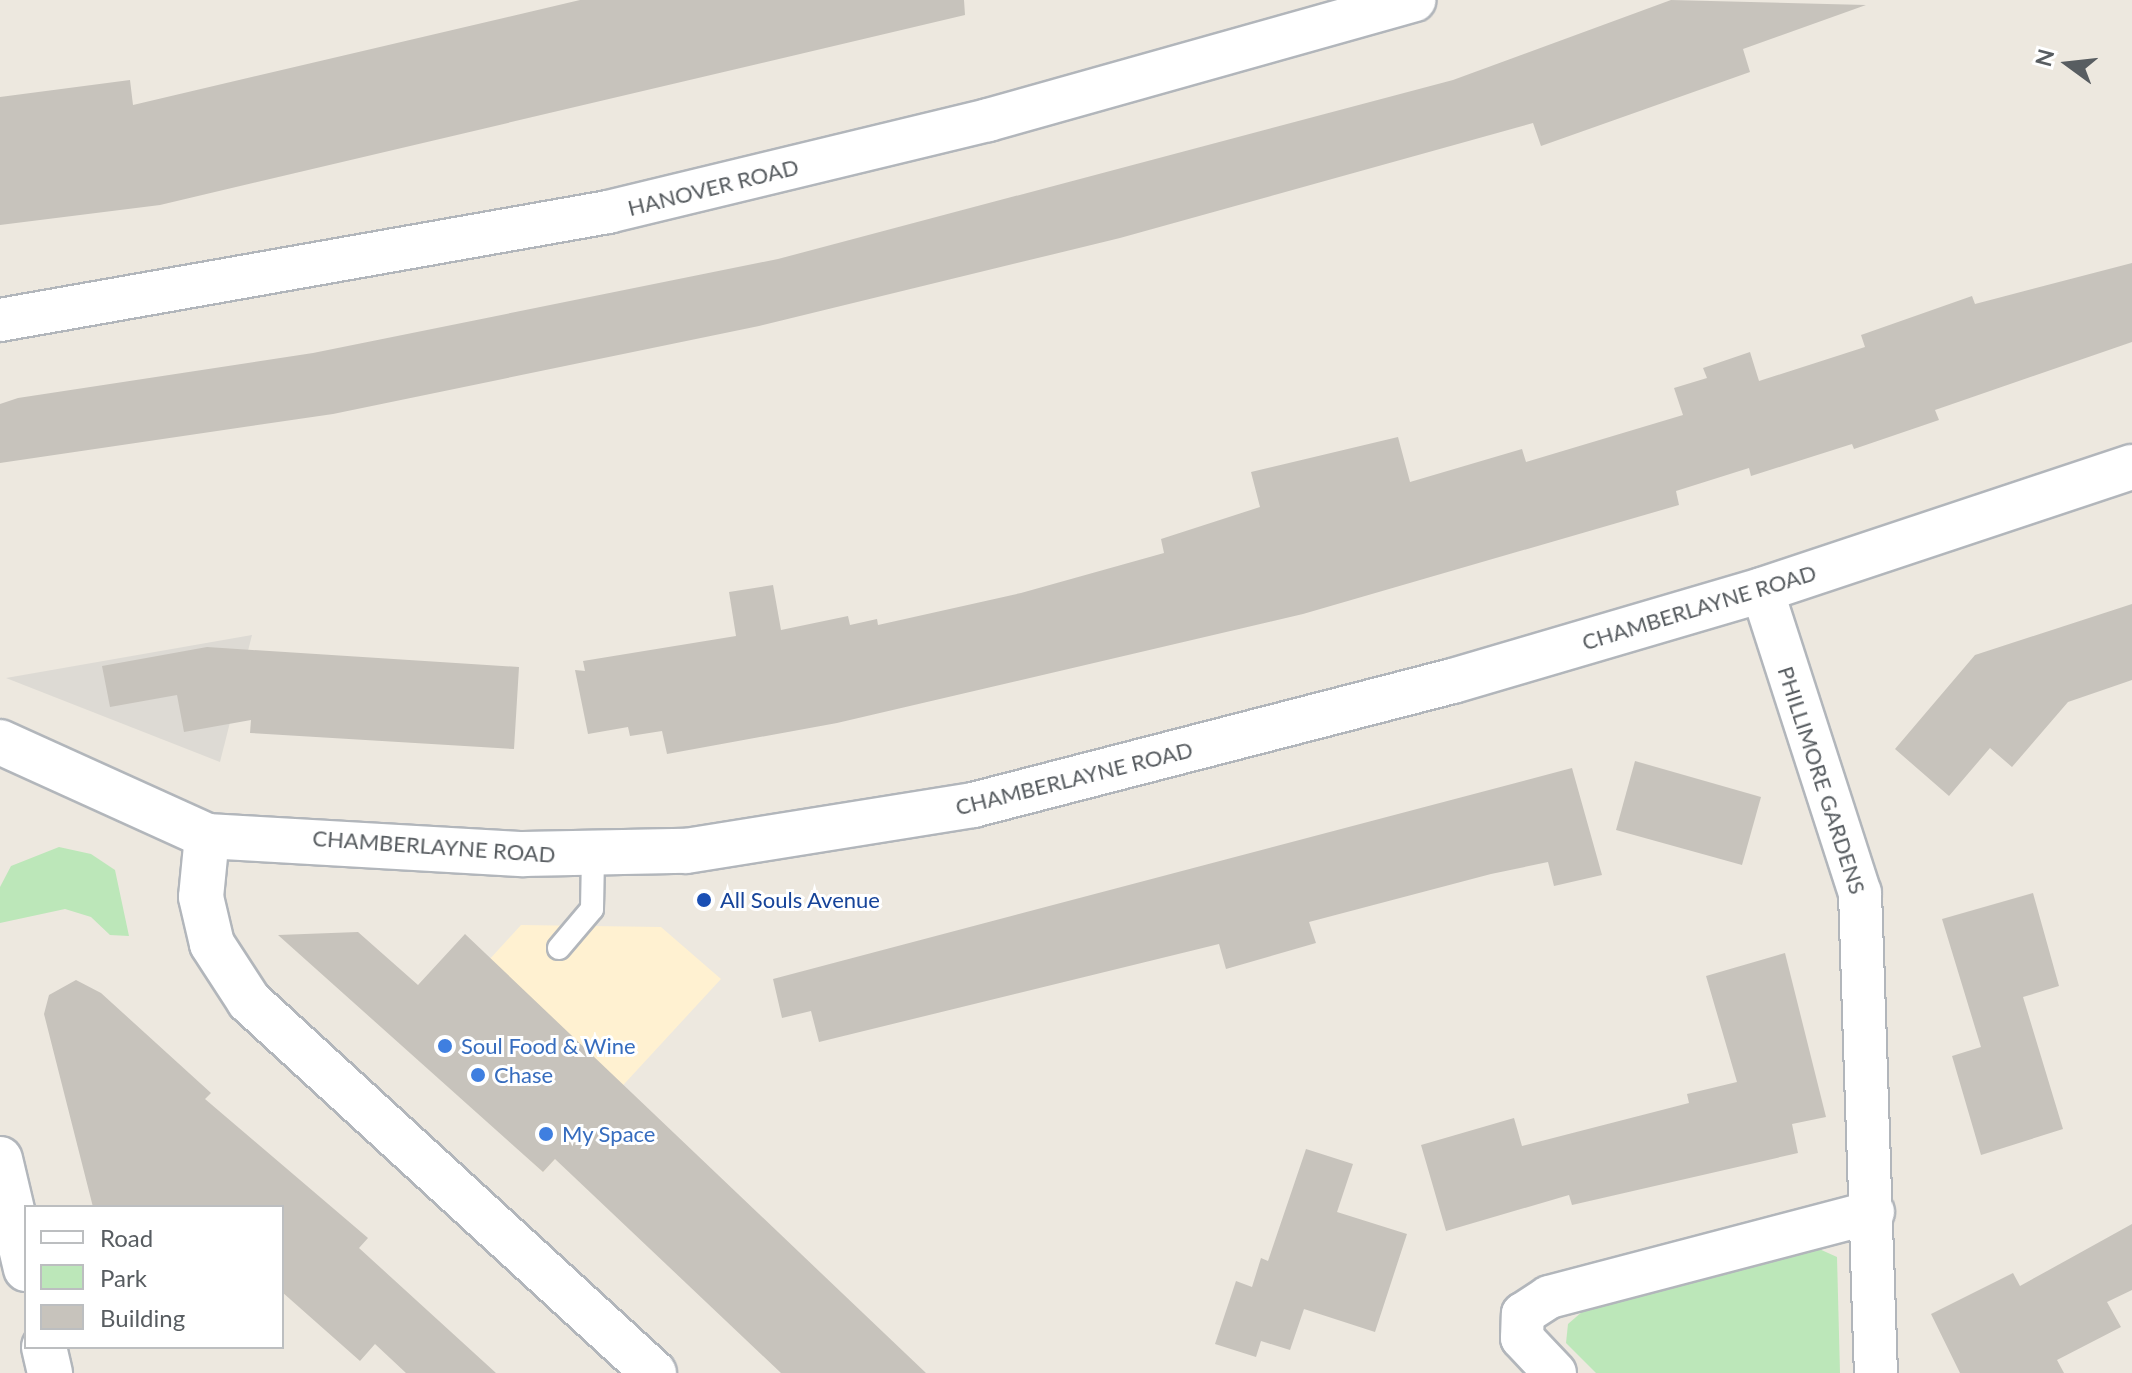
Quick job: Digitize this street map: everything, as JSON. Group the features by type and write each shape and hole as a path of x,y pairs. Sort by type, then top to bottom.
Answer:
{"street":[{"name":"HANOVER ROAD","path":"0,320 608,212 988,120 1414,0"},
{"name":"CHAMBERLAYNE ROAD","path":"0,742 207,836 593,855 686,851 973,805 1453,681 1762,590 2132,467"},
{"name":"PHILLIMORE GARDENS","path":"1762,590 1860,893 1876,1373"},
{"path":"207,836 201,897 212,944 249,1001 654,1373"},
{"path":"0,1159 24,1261"},
{"path":"1555,1373 1522,1338 1523,1314 1549,1297 1873,1212"},
{"path":"44,1349 50,1373"}],"lane":[{"path":"559,948 592,909 593,855"}],"shaded area":[{"path":"252,635 220,762 6,678"},
{"path":"521,925 661,927 721,979 543,1172 409,1047"}],"green space":[{"path":"59,847 91,854 115,870 129,936 110,935 91,917 65,909 0,923 0,887 11,866"},
{"path":"1817,1248 1837,1257 1840,1373 1596,1373 1566,1343 1568,1324 1583,1311"}],"building":[{"path":"580,0 964,0 965,15 160,205 0,225 0,97 130,80 133,105"},
{"path":"1671,0 1866,5 1743,49 1750,72 1541,146 1533,123 1120,238 759,326 333,414 0,463 0,404 18,398 313,353 778,259 1453,80"},
{"path":"2132,263 2132,342 1935,410 1939,420 1854,449 1852,444 1751,476 1749,468 1676,491 1679,505 1303,614 837,723 667,754 662,731 630,736 628,727 588,734 575,670 585,671 583,661 736,636 729,592 773,585 781,630 848,616 850,625 877,619 878,625 1021,593 1164,553 1161,539 1260,507 1251,472 1398,437 1410,482 1522,449 1526,462 1683,415 1674,388 1707,378 1703,368 1750,352 1759,381 1865,347 1861,335 1972,296 1975,304"},
{"path":"2132,604 2132,680 2068,702 2012,767 1990,748 1949,796 1895,749 1975,655"},
{"path":"207,647 519,667 514,749 250,733 251,720 184,732 177,695 110,707 102,666"},
{"path":"1635,761 1761,797 1742,865 1616,830"},
{"path":"1572,768 1602,875 1554,886 1548,862 1491,874 1309,922 1316,943 1226,969 1219,944 819,1042 811,1011 782,1018 773,979"},
{"path":"2033,893 2059,986 2023,997 2063,1129 1981,1155 1952,1056 1981,1047 1942,919"},
{"path":"358,932 418,985 465,934 926,1373 781,1373 555,1159 543,1172 278,935"},
{"path":"1785,953 1826,1117 1792,1124 1798,1153 1572,1205 1569,1195 1446,1231 1421,1145 1514,1118 1522,1146 1689,1103 1687,1094 1737,1082 1706,976"},
{"path":"76,980 101,993 211,1093 205,1099 368,1238 359,1248 496,1373 406,1373 375,1344 360,1361 284,1294 284,1205 92,1205 44,1014 49,995"},
{"path":"1306,1149 1353,1164 1337,1212 1407,1234 1375,1332 1304,1309 1290,1350 1261,1341 1256,1357 1215,1344 1236,1281 1252,1287 1261,1258 1268,1261"},
{"path":"2132,1224 2132,1290 2107,1302 2121,1327 2057,1360 2064,1373 1960,1373 1931,1314 2013,1273 2020,1286"}],"place":[{"name":"All Souls Avenue","path":"704,900"},
{"name":"Soul Food & Wine","path":"445,1046"},
{"name":"Chase","path":"478,1075"},
{"name":"My Space","path":"546,1134"}]}
